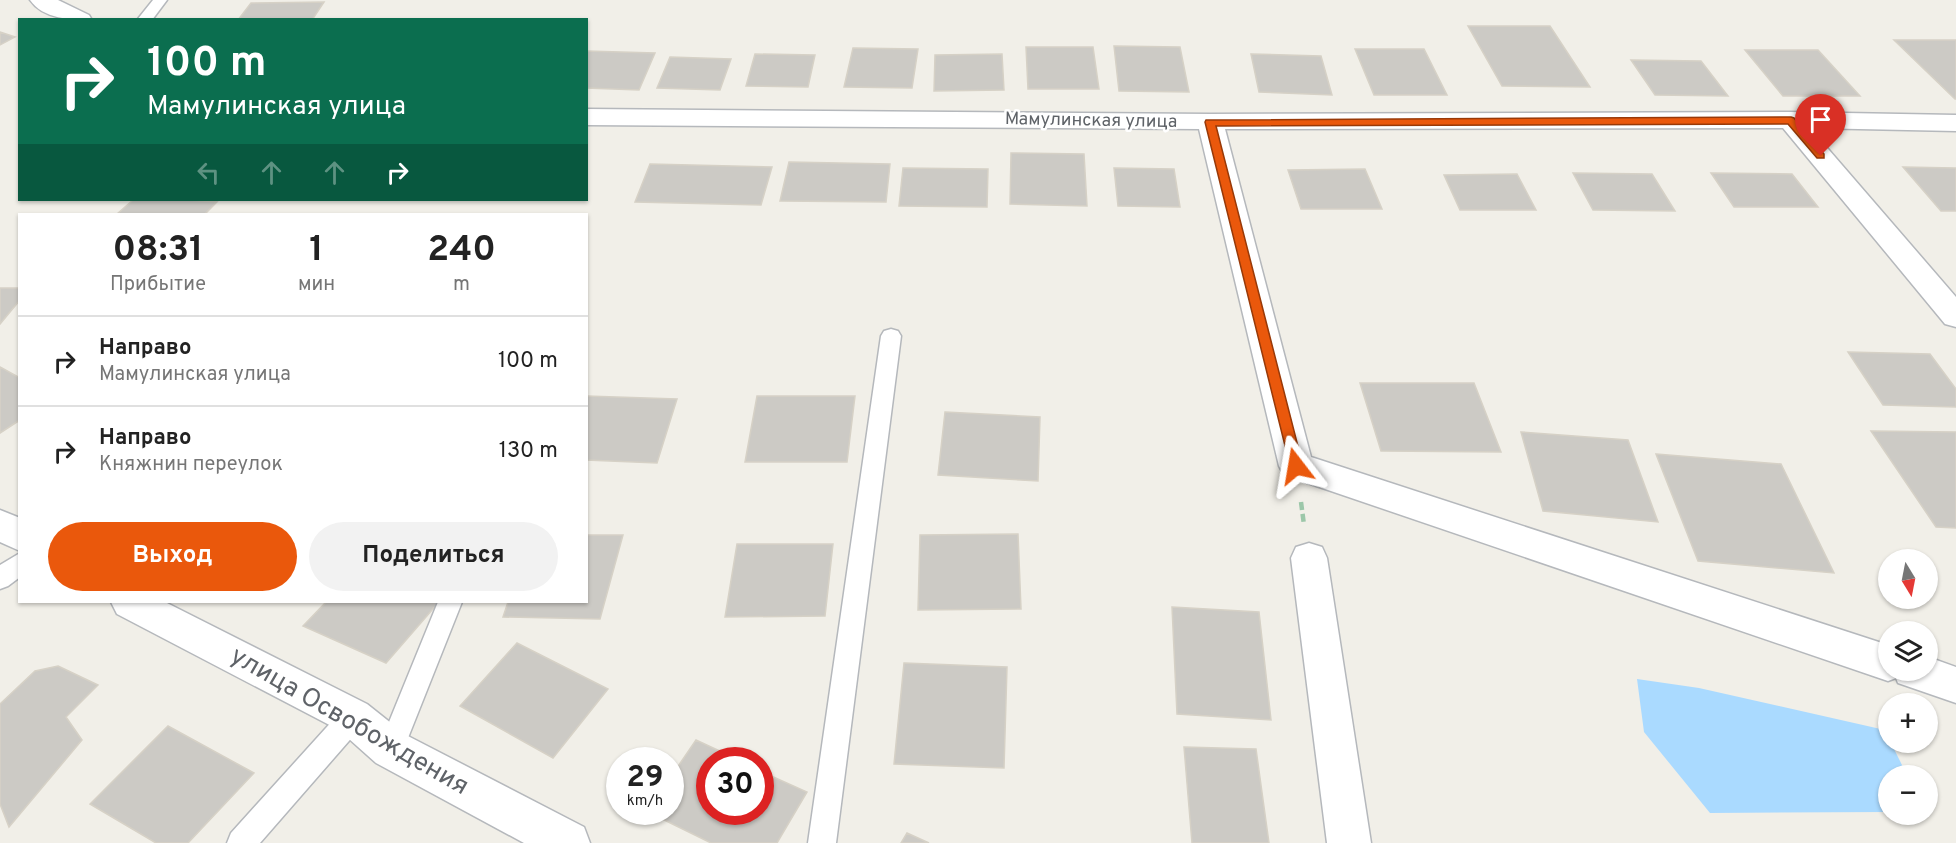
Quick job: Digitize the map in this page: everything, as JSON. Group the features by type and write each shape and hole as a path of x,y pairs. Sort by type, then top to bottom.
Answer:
{"street":[{"path":"41,0 77,18"},
{"name":"Мамулинская улица","path":"588,117 1210,122 1791,120 1956,123"},
{"path":"1791,120 1956,317"},
{"path":"1210,122 1296,466 1878,660"},
{"path":"0,525 18,535"},
{"path":"1309,558 1349,843"},
{"name":"улица Освобождения","path":"132,603 353,717 391,749 568,843"},
{"path":"1938,679 1956,685"}],"lane":[{"path":"146,18 160,0"},
{"path":"822,843 891,336"},
{"path":"0,579 18,565"},
{"path":"391,749 450,603"},
{"path":"241,843 353,717"}],"path":[{"path":"1296,466 1309,558"}],"water":[{"path":"1637,679 1699,688 1878,728 1878,753 1896,753 1902,765 1878,765 1878,812 1710,813 1644,732"}],"building":[{"path":"324,2 313,18 240,18 251,3"},
{"path":"1468,26 1550,26 1590,87 1502,86"},
{"path":"0,32 15,37 0,45"},
{"path":"1894,40 1956,40 1956,99 1955,99"},
{"path":"1114,46 1180,47 1189,92 1119,91"},
{"path":"1026,47 1093,47 1099,89 1028,89"},
{"path":"853,48 918,49 912,88 844,87"},
{"path":"1355,49 1424,49 1447,95 1374,95"},
{"path":"1745,50 1818,50 1860,96 1783,96"},
{"path":"588,51 655,53 639,90 588,88"},
{"path":"755,54 815,55 808,87 746,86"},
{"path":"1002,54 1004,90 934,91 935,55"},
{"path":"1251,54 1321,56 1332,95 1259,92"},
{"path":"670,57 731,59 720,90 657,88"},
{"path":"1631,60 1701,61 1728,96 1655,95"},
{"path":"1011,153 1084,154 1087,206 1010,204"},
{"path":"789,162 890,164 886,202 780,201"},
{"path":"650,164 772,167 761,205 635,202"},
{"path":"1903,167 1956,168 1956,211 1941,211"},
{"path":"903,168 988,169 987,207 899,206"},
{"path":"1114,168 1174,169 1180,207 1118,206"},
{"path":"1365,169 1382,209 1301,209 1288,170"},
{"path":"1573,173 1652,174 1675,211 1593,210"},
{"path":"1711,173 1792,174 1818,207 1734,207"},
{"path":"1517,174 1536,210 1460,210 1444,175"},
{"path":"132,201 217,202 206,213 118,213"},
{"path":"0,288 18,288 18,302 0,324"},
{"path":"1848,352 1930,354 1956,389 1956,407 1883,405"},
{"path":"0,367 18,377 18,421 0,433"},
{"path":"1360,383 1474,383 1501,452 1381,451"},
{"path":"588,396 677,399 657,463 588,460"},
{"path":"757,396 855,396 847,462 745,462"},
{"path":"945,412 1040,417 1038,481 938,475"},
{"path":"1871,431 1956,432 1956,528 1936,527"},
{"path":"1521,432 1628,440 1658,522 1543,511"},
{"path":"1656,454 1781,464 1834,573 1698,561"},
{"path":"1018,534 1021,609 918,610 920,535"},
{"path":"588,535 623,535 600,619 503,617 508,603 588,603"},
{"path":"737,544 833,544 825,616 725,617"},
{"path":"325,603 438,603 386,663 303,626"},
{"path":"1172,607 1259,612 1271,720 1177,714"},
{"path":"517,643 608,689 553,758 460,706"},
{"path":"904,663 1007,667 1004,768 894,764"},
{"path":"58,666 98,685 66,717 82,740 9,827 0,804 0,704 35,671"},
{"path":"168,726 254,773 188,843 156,843 90,804"},
{"path":"696,740 711,747 696,747 696,825 774,825 774,777 807,792 777,843 711,843 674,825 684,825 684,758"},
{"path":"1184,747 1256,749 1269,843 1192,843"},
{"path":"907,833 929,843 901,843"}],"route":[{"path":"1296,466 1210,122 1791,120 1821,156"}]}
